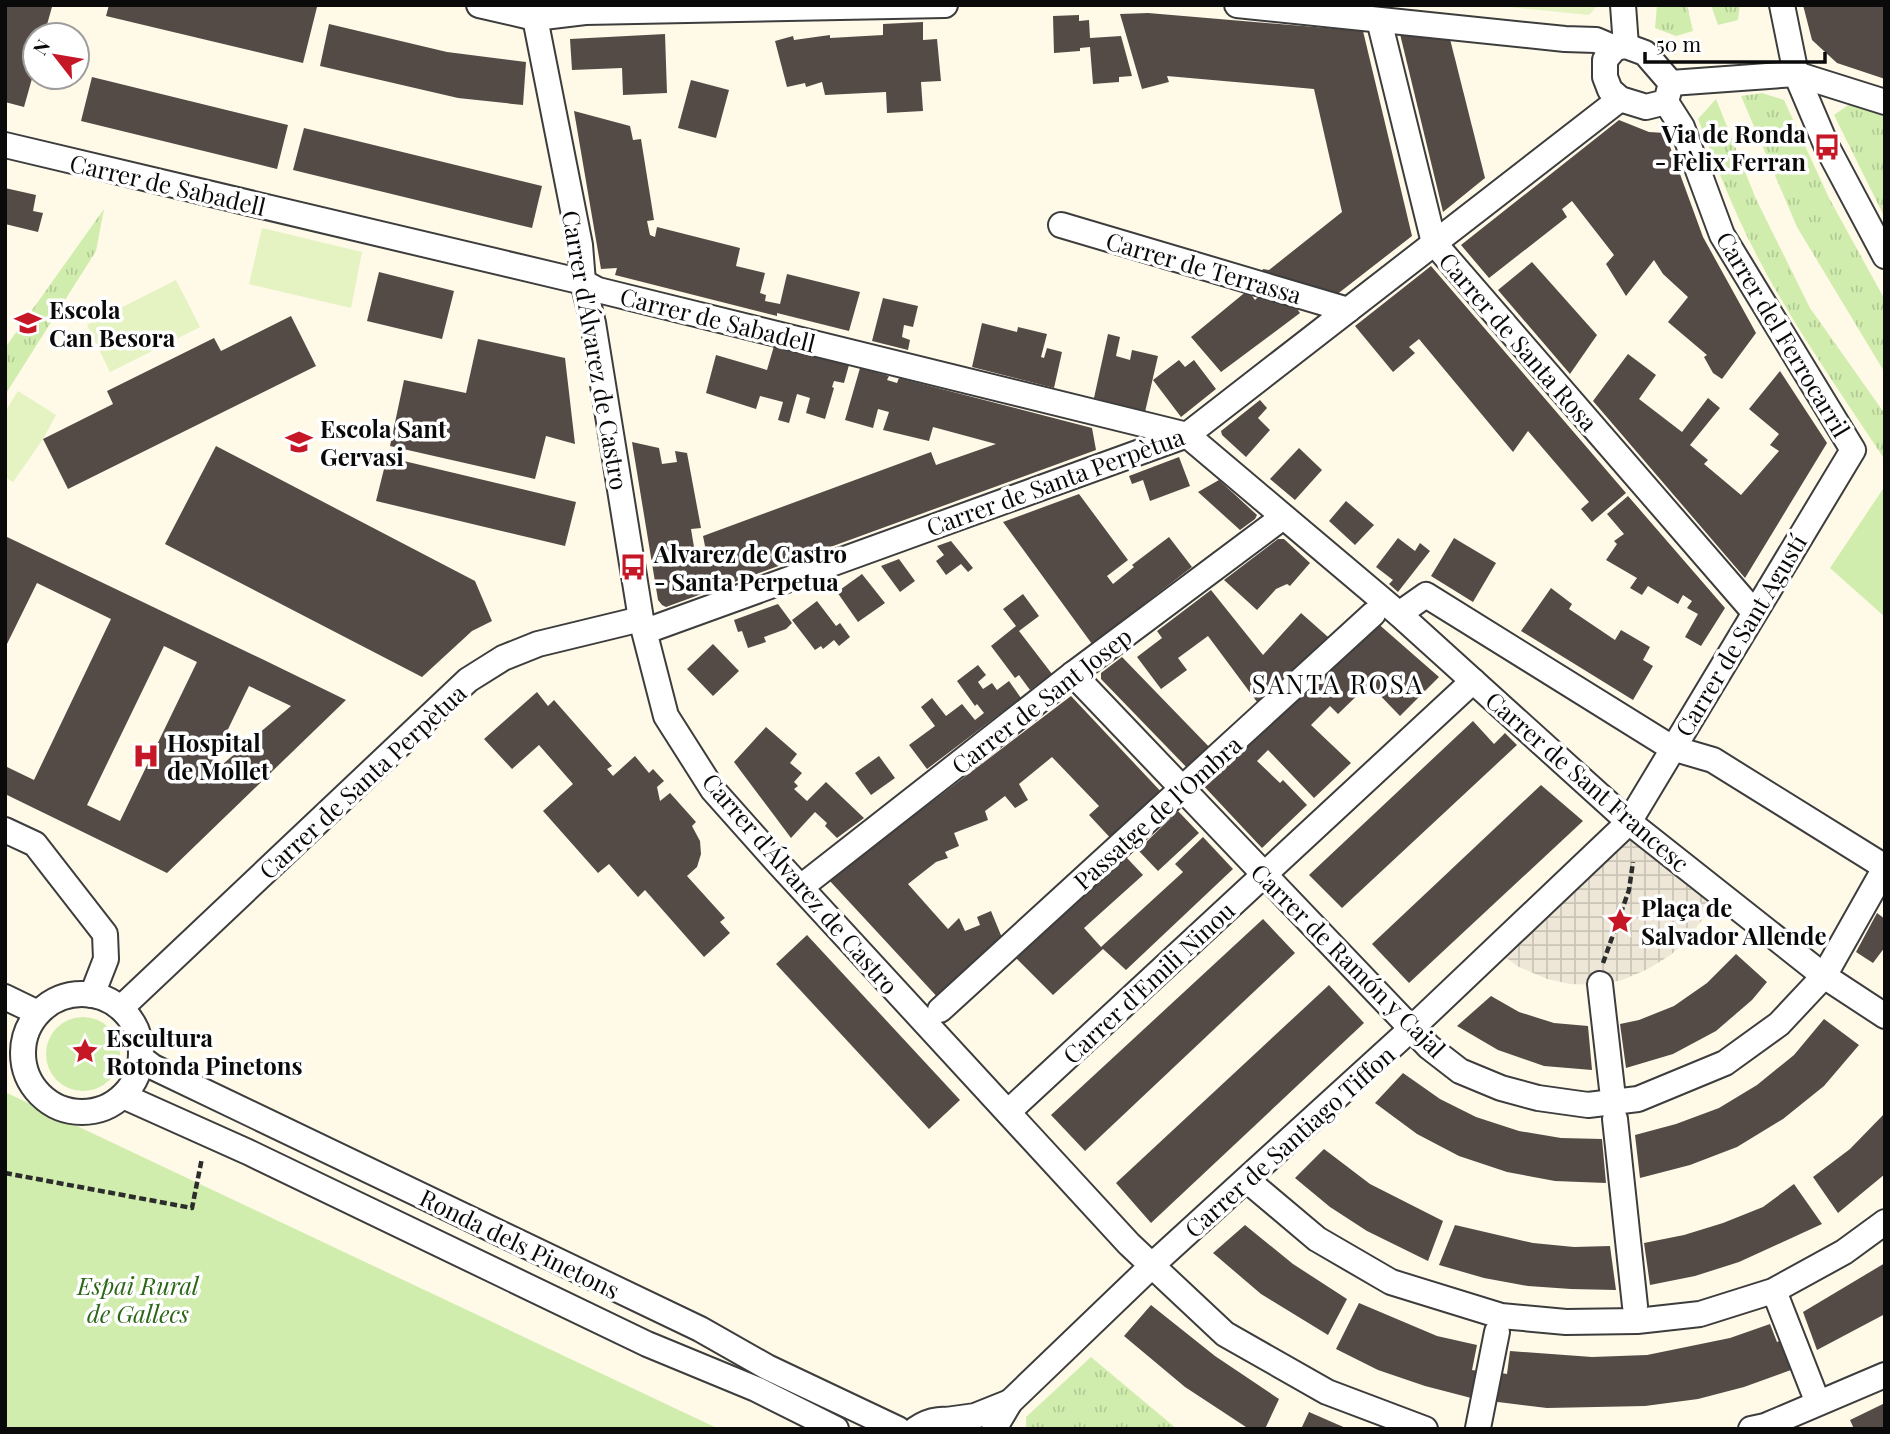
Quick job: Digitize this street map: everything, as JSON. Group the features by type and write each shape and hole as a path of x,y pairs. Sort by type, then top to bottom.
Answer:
{"street":[{"path":"479,5 535,18 585,12 946,5"},
{"path":"1237,5 1596,40 1645,53 1668,93"},
{"path":"1623,5 1620,47 1605,60 1605,77 1610,90 1620,99 1646,107 1668,93 1796,74 1885,102"},
{"path":"1782,5 1796,74 1826,147 1885,256"},
{"name":"Carrer d'Álvarez de Castro","path":"535,18 580,245 583,282 593,323 644,625 666,716 713,790 1129,1244 1225,1334 1327,1392 1425,1429"},
{"name":"Carrer de Santa Rosa","path":"1379,20 1434,243 1754,612"},
{"name":"Carrer del Ferrocarril","path":"1668,93 1722,235 1853,450"},
{"name":"Carrer de Santa Perpètua","path":"121,1008 468,680 503,658 538,643 644,625 1187,435 1620,99"},
{"name":"Carrer de Sabadell","path":"5,145 583,282 598,290 1187,435"},
{"name":"Carrer de Terrassa","path":"1060,225 1348,310"},
{"name":"Carrer de Sant Francesc","path":"1187,435 1399,614 1629,821 1824,976 1885,1016"},
{"name":"Carrer de Sant Agustí","path":"1629,821 1853,450"},
{"name":"Carrer de Sant Josep","path":"801,887 1073,674 1283,517"},
{"path":"1399,614 1426,595 1672,748 1713,760 1885,867"},
{"name":"Passatge de l'Ombra","path":"940,1010 1373,614"},
{"name":"Carrer de Ramón y Cajal","path":"1073,674 1429,1047 1460,1071 1500,1088 1538,1098 1588,1104 1638,1099 1725,1063 1779,1024 1824,976 1885,867"},
{"name":"Carrer d'Emili Ninou","path":"1008,1112 1473,681"},
{"name":"Carrer de Santiago Tiffon","path":"994,1429 1010,1402 1152,1265 1412,1028 1629,821"},
{"path":"5,830 35,844 105,934 106,959 92,995"},
{"path":"1600,984 1612,1089"},
{"path":"76,994 98,996 121,1008 133,1023 140,1041 141,1058 135,1078 123,1096 96,1110 70,1111 55,1106 41,1096 26,1073 14,1042 27,1030 38,1013 49,1003 76,994"},
{"path":"5,997 38,1013"},
{"name":"Ronda dels Pinetons","path":"141,1058 153,1067 688,1323 766,1367 898,1429"},
{"name":"Ronda dels Pinetons","path":"123,1096 248,1152 647,1344 756,1389 836,1429"},
{"path":"1615,1119 1635,1306"},
{"path":"1247,1180 1317,1239 1391,1282 1501,1315 1566,1322 1637,1321 1700,1314 1724,1307 1773,1291 1844,1252 1885,1222"},
{"path":"1778,1300 1814,1393"},
{"path":"1478,1428 1497,1332"},
{"path":"1751,1429 1787,1417 1885,1375"},
{"name":"Carrer de Santiago Tiffon","path":"916,1429 932,1421 975,1416 1010,1402"},
{"path":"946,1420 970,1429"}],"path":[{"path":"1600,984 1603,958 1629,890 1633,862"},
{"path":"5,1173 192,1208 202,1157"}],"green space":[{"path":"1490,5 1598,5 1589,15"},
{"path":"1657,5 1687,5 1693,31 1676,36 1655,28"},
{"path":"1711,5 1740,5 1738,20 1718,25"},
{"path":"1762,93 1784,100 1829,198 1885,300 1885,373 1797,227 1741,96"},
{"path":"1716,99 1756,199 1810,308 1885,414 1885,460 1786,308 1741,222 1698,119"},
{"path":"1850,104 1885,116 1885,218 1834,115"},
{"path":"104,209 96,251 5,395 5,348"},
{"path":"262,228 362,252 351,308 249,284"},
{"path":"176,280 200,327 110,372 87,325"},
{"path":"18,391 56,415 13,482 5,477 5,412"},
{"path":"1885,486 1885,617 1830,568"},
{"path":"83,1017 97,1020 109,1028 117,1040 120,1054 117,1068 109,1080 97,1088 83,1091 69,1088 57,1080 49,1068 46,1054 49,1040 57,1028 69,1020"},
{"name":"Espai Rural de Gallecs","path":"5,1089 7,1093 719,1429 5,1429"},
{"path":"1091,1357 1177,1429 1026,1429 1026,1417"}],"shaded area":[{"name":"Plaça de Salvador Allende","path":"1625,841 1633,841 1642,846 1713,905 1672,954 1648,969 1622,980 1598,985 1570,984 1547,979 1517,966 1503,955"}],"building":[{"path":"5,5 52,7 48,21 21,21 21,91 29,91 24,107 5,102"},
{"path":"109,5 317,7 303,63 106,16"},
{"path":"1803,5 1885,5 1885,79 1837,63 1812,40"},
{"path":"1148,13 1363,31 1412,236 1331,299 1260,276 1263,269 1269,270 1342,212 1314,89 1167,76 1169,82 1142,89 1120,14"},
{"path":"1079,15 1079,21 1089,20 1090,38 1121,36 1132,76 1119,77 1119,82 1093,84 1090,47 1080,48 1080,51 1054,53 1053,16"},
{"path":"923,22 923,40 937,39 941,81 921,82 923,111 887,113 886,92 825,95 822,82 806,87 805,83 787,87 775,41 793,36 794,40 830,35 830,38 883,35 883,24"},
{"path":"329,24 447,52 526,62 523,105 458,98 320,66"},
{"path":"665,34 667,93 623,95 622,68 572,70 570,39"},
{"path":"1400,34 1450,39 1485,178 1443,212"},
{"path":"92,77 288,125 277,169 81,121 88,91 91,91"},
{"path":"691,80 729,90 716,138 678,128"},
{"path":"574,111 630,126 633,140 641,139 654,220 647,221 650,235 655,237 657,227 740,248 736,266 765,273 760,293 766,295 765,301 780,304 787,274 860,292 849,331 777,313 777,316 615,275 617,268 601,269"},
{"path":"1619,120 1649,132 1665,133 1703,237 1756,333 1722,379 1713,373 1704,357 1707,355 1668,322 1688,297 1663,274 1654,260 1626,296 1606,264 1614,255 1572,201 1562,209 1567,217 1489,278 1461,245"},
{"path":"304,128 542,186 532,228 293,170"},
{"path":"5,188 36,195 33,211 43,213 38,232 5,224"},
{"path":"1532,262 1597,335 1570,374 1498,290"},
{"path":"1431,266 1626,493 1592,522 1581,509 1589,502 1528,431 1513,452 1419,339 1409,347 1415,353 1393,372 1355,326"},
{"path":"379,272 454,291 442,339 367,321"},
{"path":"1248,290 1255,300 1261,294 1293,303 1300,313 1221,372 1191,337"},
{"path":"883,298 918,306 913,327 904,325 902,337 910,340 908,350 872,341"},
{"path":"291,316 316,366 68,489 43,439 113,404 107,391 214,338 221,351"},
{"path":"982,323 1017,332 1018,327 1047,334 1041,357 1044,358 1047,348 1062,352 1054,388 972,367"},
{"path":"1108,334 1120,337 1116,356 1130,360 1132,350 1158,356 1145,412 1094,398"},
{"path":"478,339 565,358 575,444 546,436 535,479 390,446 404,380 466,393"},
{"path":"774,346 849,365 844,383 834,381 825,419 806,413 810,398 797,394 789,423 778,420 783,402 760,396 756,409 706,393 716,355 767,370"},
{"path":"1628,354 1656,375 1639,399 1682,432 1708,398 1720,408 1690,445 1708,460 1704,464 1741,495 1779,451 1770,445 1779,434 1749,409 1780,371 1827,443 1745,578 1593,401"},
{"path":"1179,360 1185,367 1194,360 1216,389 1181,417 1153,380"},
{"path":"860,368 889,376 887,380 897,383 899,378 1092,428 1096,450 666,607 662,605 658,600 632,442 659,448 662,464 677,462 675,451 687,453 701,528 691,529 695,553 706,551 703,536 931,452 936,465 996,444 933,427 929,441 883,430 889,412 878,409 873,428 845,420"},
{"path":"1260,400 1267,408 1258,418 1270,430 1246,457 1221,431"},
{"path":"216,446 475,581 492,621 472,631 422,677 165,544"},
{"path":"1299,448 1322,470 1295,500 1270,479"},
{"path":"387,457 576,502 565,546 376,501"},
{"path":"1179,457 1190,486 1150,501 1143,480 1132,484 1129,476"},
{"path":"1219,480 1257,515 1240,530 1198,492"},
{"path":"1079,494 1128,560 1107,576 1113,584 1134,567 1132,565 1169,537 1192,567 1092,644 1003,522"},
{"path":"1628,496 1725,608 1701,646 1685,637 1698,614 1687,608 1692,601 1683,595 1678,604 1648,586 1642,595 1630,588 1637,578 1606,560 1617,544 1614,541 1624,534 1607,514"},
{"path":"1346,501 1374,525 1355,545 1329,521"},
{"name":"Hospital de Mollet","path":"5,536 346,700 167,873 5,794 5,766 34,780 111,619 37,583 5,648","holes":["164,646 197,662 120,821 87,805","249,686 291,706 203,781 246,692"]},
{"path":"1398,538 1415,551 1420,543 1430,551 1398,592 1389,584 1393,580 1376,567"},
{"path":"1454,538 1496,563 1473,602 1431,576"},
{"path":"1278,539 1284,539 1310,563 1290,586 1287,584 1276,589 1257,610 1224,580"},
{"path":"951,541 973,568 968,572 961,564 946,575 936,561 944,555 937,546"},
{"path":"899,559 915,581 900,592 881,566"},
{"path":"862,574 885,603 858,622 837,592"},
{"path":"1551,588 1572,604 1569,609 1615,640 1621,630 1650,647 1643,660 1653,666 1633,700 1521,631"},
{"path":"1211,590 1263,655 1301,613 1336,644 1263,710 1208,636 1178,658 1187,670 1161,689 1137,657 1162,638 1157,631"},
{"path":"1023,594 1039,616 1019,631 1052,674 1030,690 1019,675 1015,678 991,646 1016,626 1003,609"},
{"path":"817,601 836,626 840,623 850,637 839,646 834,640 823,649 821,646 815,650 792,620"},
{"path":"778,604 792,623 786,629 764,637 766,642 748,648 742,631 738,632 734,620"},
{"path":"1375,621 1439,677 1400,716 1369,684 1338,714 1330,706 1311,725 1351,763 1314,798 1268,750 1257,761 1280,783 1283,780 1307,805 1262,848 1200,782"},
{"path":"713,644 739,671 713,696 687,669"},
{"path":"1122,657 1215,753 1192,773 1101,679 1101,673"},
{"path":"978,665 986,675 978,682 983,689 992,683 997,690 1009,681 1021,698 927,769 909,745 935,726 921,707 932,698 946,716 962,704 975,720 984,713 977,704 975,706 957,681"},
{"path":"537,692 548,706 554,700 612,766 607,769 613,776 635,756 649,773 653,769 664,781 657,787 660,801 670,793 696,822 692,826 700,841 701,854 697,867 687,876 725,918 720,922 730,933 704,957 645,890 638,897 609,864 598,873 543,811 573,784 539,745 512,769 484,739"},
{"path":"1071,696 1166,797 1115,843 1089,815 1099,806 1052,757 1019,784 1028,800 1015,808 1005,796 985,811 988,820 954,833 959,846 945,852 948,858 936,862 908,884 948,929 959,918 965,931 980,925 977,917 991,911 1005,945 941,1001 829,880"},
{"path":"1473,721 1494,744 1505,733 1517,745 1342,908 1309,875"},
{"path":"766,727 797,754 790,763 802,773 794,782 798,786 794,789 807,801 826,782 864,818 837,838 815,812 791,838 734,762"},
{"path":"879,756 895,778 871,795 855,773"},
{"path":"1541,785 1583,821 1409,983 1372,944"},
{"path":"1178,811 1199,833 1158,871 1138,850"},
{"path":"1203,837 1233,869 1126,970 1103,949 1053,995 1012,954 1114,860 1127,858 1143,875 1084,928 1101,947 1183,872 1175,864"},
{"path":"1877,913 1885,919 1885,947 1873,963 1856,952"},
{"path":"1263,919 1295,953 1085,1151 1051,1115"},
{"path":"807,935 960,1100 929,1129 776,964"},
{"path":"1736,954 1767,982 1752,1000 1716,1031 1673,1054 1626,1068 1620,1024 1639,1020 1674,1006 1707,983"},
{"path":"1329,985 1364,1023 1151,1223 1116,1183"},
{"path":"1491,996 1519,1012 1554,1023 1588,1026 1592,1070 1544,1066 1498,1050 1457,1026"},
{"path":"1824,1019 1859,1045 1824,1086 1783,1119 1737,1147 1690,1165 1640,1178 1635,1135 1719,1108 1757,1085 1794,1055"},
{"path":"1403,1073 1440,1099 1476,1117 1519,1131 1561,1138 1602,1139 1606,1183 1555,1181 1507,1172 1459,1156 1417,1134 1375,1103"},
{"path":"1885,1113 1885,1174 1838,1213 1813,1177 1850,1149"},
{"path":"1324,1149 1370,1184 1443,1221 1428,1261 1367,1231 1330,1207 1295,1178"},
{"path":"1794,1184 1822,1224 1739,1262 1695,1276 1650,1285 1644,1243 1723,1223 1763,1207"},
{"path":"1245,1225 1293,1264 1347,1299 1328,1335 1261,1294 1213,1253"},
{"path":"1455,1225 1533,1243 1574,1247 1610,1246 1616,1290 1528,1286 1484,1278 1439,1265"},
{"path":"1885,1263 1885,1314 1817,1350 1803,1312"},
{"path":"1359,1303 1437,1336 1477,1345 1472,1370 1485,1372 1479,1400 1378,1370 1336,1349"},
{"path":"1151,1305 1215,1356 1279,1399 1265,1429 1249,1429 1185,1387 1124,1336"},
{"path":"1770,1324 1777,1342 1789,1337 1799,1367 1744,1387 1698,1399 1645,1406 1547,1408 1490,1401 1495,1372 1507,1374 1510,1351 1592,1357 1647,1355 1730,1338"},
{"path":"1885,1403 1885,1429 1854,1429 1850,1420"},
{"path":"1309,1412 1348,1429 1301,1429"}],"place":[{"name":"Via de Ronda - Fèlix Ferran","path":"1827,147"},
{"name":"Escola Can Besora","path":"28,323"},
{"name":"Escola Sant Gervasi","path":"299,442"},
{"name":"Alvarez de Castro - Santa Perpetua","path":"633,567"},
{"name":"Hospital de Mollet","path":"146,756"},
{"name":"Plaça de Salvador Allende","path":"1620,921"},
{"name":"Escultura Rotonda Pinetons","path":"85,1051"}],"district":[{"name":"SANTA ROSA","path":"1338,683"}]}
